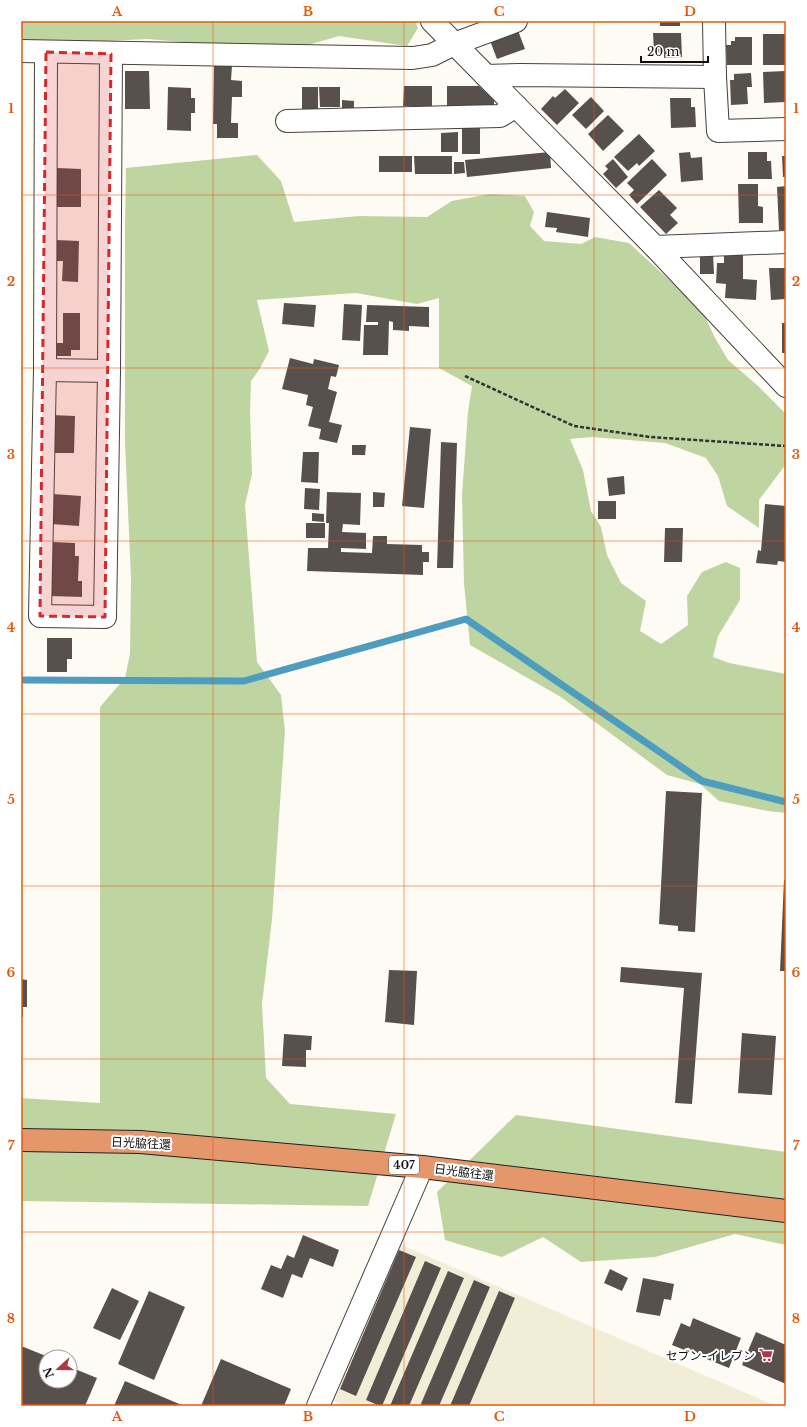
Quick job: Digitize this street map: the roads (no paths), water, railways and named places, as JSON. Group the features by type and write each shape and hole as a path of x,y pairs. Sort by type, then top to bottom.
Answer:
{"highway":[{"name":"日光脇往還","path":"21,1140 140,1142 422,1167 786,1211"}],"street":[{"path":"432,21 655,247 786,386"},
{"path":"21,51 111,54 413,58 432,55 485,26 516,21"},
{"path":"714,21 718,131 786,129"},
{"path":"46,52 45,370 40,616 105,616 109,371 111,54"},
{"path":"486,76 715,77"},
{"path":"287,121 500,116 516,106"},
{"path":"655,247 786,242"},
{"path":"45,370 109,371"},
{"path":"318,1406 422,1167"}],"waterway":[{"path":"21,680 244,681 466,619 702,781 786,802"}],"place":[{"name":"セブン-イレブン","path":"766,1355"}]}
